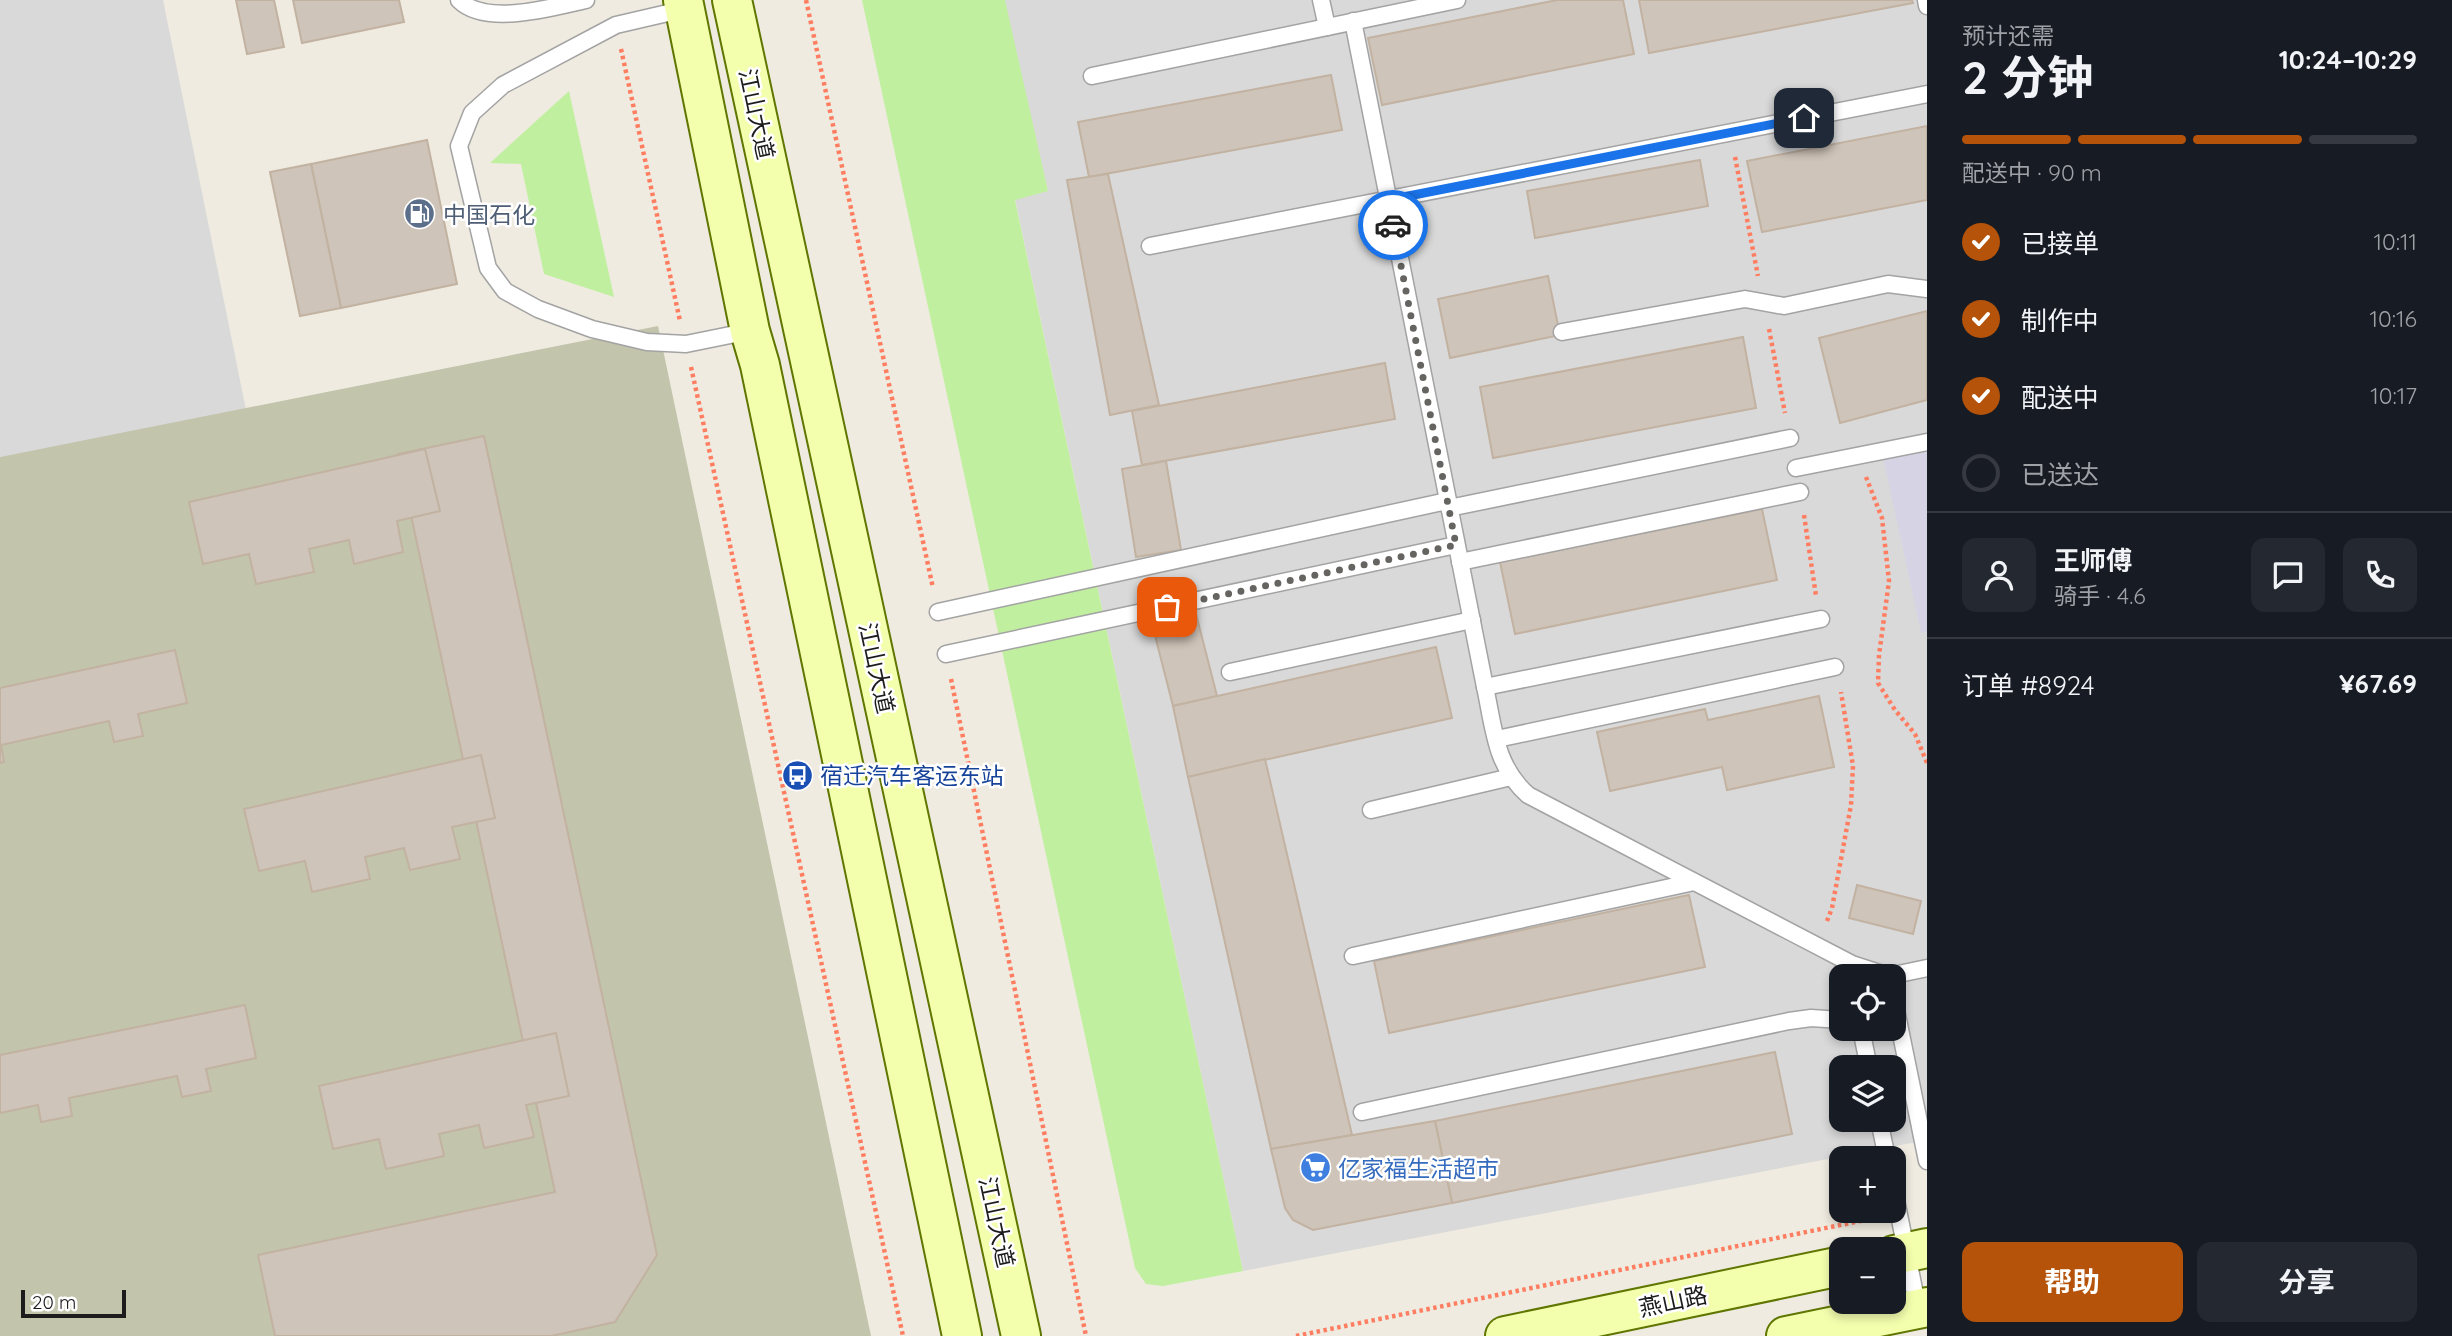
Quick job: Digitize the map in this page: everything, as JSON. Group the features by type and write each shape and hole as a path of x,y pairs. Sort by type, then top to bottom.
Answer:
{"main road":[{"name":"江山大道","path":"732,0 1021,1336"},
{"path":"684,4 750,331 760,365 962,1336"},
{"name":"燕山路","path":"1505,1336 1829,1268"},
{"path":"1786,1336 1923,1308"}],"lane":[{"path":"460,0 464,5 487,12 522,13 586,0"},
{"path":"1321,0 1327,27"},
{"path":"1092,76 1457,0"},
{"path":"1926,0 1927,6"},
{"path":"684,4 616,24 503,85 472,113 459,146 488,268 505,291 538,309 592,329 647,342 686,344 750,331"},
{"path":"1353,21 1456,545 1503,765 1528,795 1818,946 1842,964"},
{"path":"1150,246 1927,94"},
{"path":"1562,332 1745,299 1784,306 1888,284 1927,289"},
{"path":"938,612 1448,504 1790,438"},
{"path":"1796,468 1927,442"},
{"path":"1460,562 1800,492"},
{"path":"946,653 1456,545"},
{"path":"1486,687 1821,619"},
{"path":"1230,671 1472,620"},
{"path":"1497,739 1835,667"},
{"path":"1371,810 1511,777"},
{"path":"1353,956 1694,882"},
{"path":"1906,972 1927,968"},
{"path":"1362,1112 1789,1021 1829,1019"},
{"path":"1902,1041 1927,1161"},
{"path":"1901,1223 1923,1308"}],"path":[{"path":"616,24 903,1336"},
{"path":"1730,132 1790,438"},
{"path":"1851,457 1867,478 1882,518 1889,581 1878,682 1895,710 1915,734 1927,763"},
{"path":"1800,492 1821,619"},
{"path":"1818,946 1832,908 1851,805 1853,766 1835,667"},
{"path":"1296,1336 1849,1223"}],"shaded area":[{"path":"0,0 163,0 246,410 0,457"},
{"path":"1003,0 1927,0 1927,1140 1896,1146 1829,1146 1829,1159 1243,1271 1015,199 1048,191"},
{"path":"658,326 871,1336 0,1336 0,457"},
{"path":"1927,449 1927,632 1921,633 1883,457"}],"green space":[{"path":"862,0 1005,0 1048,191 1015,200 1243,1271 1163,1286 1146,1284 1135,1268"},
{"path":"569,91 614,297 544,274 521,164 490,163"}],"building":[{"path":"236,0 274,0 284,47 247,54"},
{"path":"293,0 399,0 404,22 302,43"},
{"path":"1557,0 1623,0 1634,54 1382,105 1368,38"},
{"path":"1639,0 1912,0 1913,3 1649,53"},
{"path":"1331,75 1342,130 1089,177 1078,122"},
{"path":"1927,126 1927,200 1762,232 1747,161"},
{"path":"427,140 457,284 341,308 311,164"},
{"path":"1700,160 1708,206 1535,238 1527,191"},
{"path":"311,164 341,308 300,316 270,172"},
{"path":"1108,174 1159,405 1110,415 1067,180"},
{"path":"1548,276 1560,335 1450,358 1438,299"},
{"path":"1927,311 1927,400 1840,423 1819,338"},
{"path":"1743,337 1756,408 1493,458 1480,387"},
{"path":"1385,363 1395,419 1142,465 1132,411"},
{"path":"484,436 657,1255 615,1322 551,1336 275,1336 258,1255 555,1192 398,454"},
{"path":"425,449 440,511 397,521 403,552 354,564 349,540 309,549 314,572 256,584 249,554 203,564 189,502"},
{"path":"1166,461 1181,550 1136,557 1122,469"},
{"path":"1762,509 1777,580 1515,634 1500,562"},
{"path":"1194,606 1217,696 1173,706 1150,616"},
{"path":"1436,647 1452,718 1188,777 1173,706"},
{"path":"175,650 187,703 138,714 143,736 114,742 109,721 1,745 4,762 0,763 0,688"},
{"path":"1819,696 1834,767 1727,790 1722,767 1610,791 1597,732 1705,709 1708,720"},
{"path":"481,755 495,818 452,827 460,859 410,870 404,848 365,857 370,879 312,892 305,861 259,871 244,809"},
{"path":"1265,759 1352,1135 1271,1149 1188,777"},
{"path":"1857,885 1921,901 1913,934 1849,918"},
{"path":"1689,895 1705,967 1389,1033 1374,961"},
{"path":"245,1005 256,1058 206,1069 211,1091 182,1097 177,1076 69,1098 72,1116 41,1122 38,1105 0,1113 0,1055"},
{"path":"556,1033 569,1096 526,1105 534,1137 484,1148 479,1125 439,1134 444,1156 386,1169 379,1139 333,1149 319,1086"},
{"path":"1775,1052 1792,1134 1452,1203 1435,1121"},
{"path":"1435,1121 1452,1203 1313,1230 1293,1220 1285,1208 1271,1149"}],"way so far":[{"path":"1167,607 1456,545 1393,225"}],"place":[{"name":"中国石化","path":"420,214"},
{"name":"宿迁汽车客运东站","path":"797,775"},
{"name":"亿家福生活超市","path":"1315,1168"}],"route":[{"path":"1393,225 1388,200 1804,118"}]}
